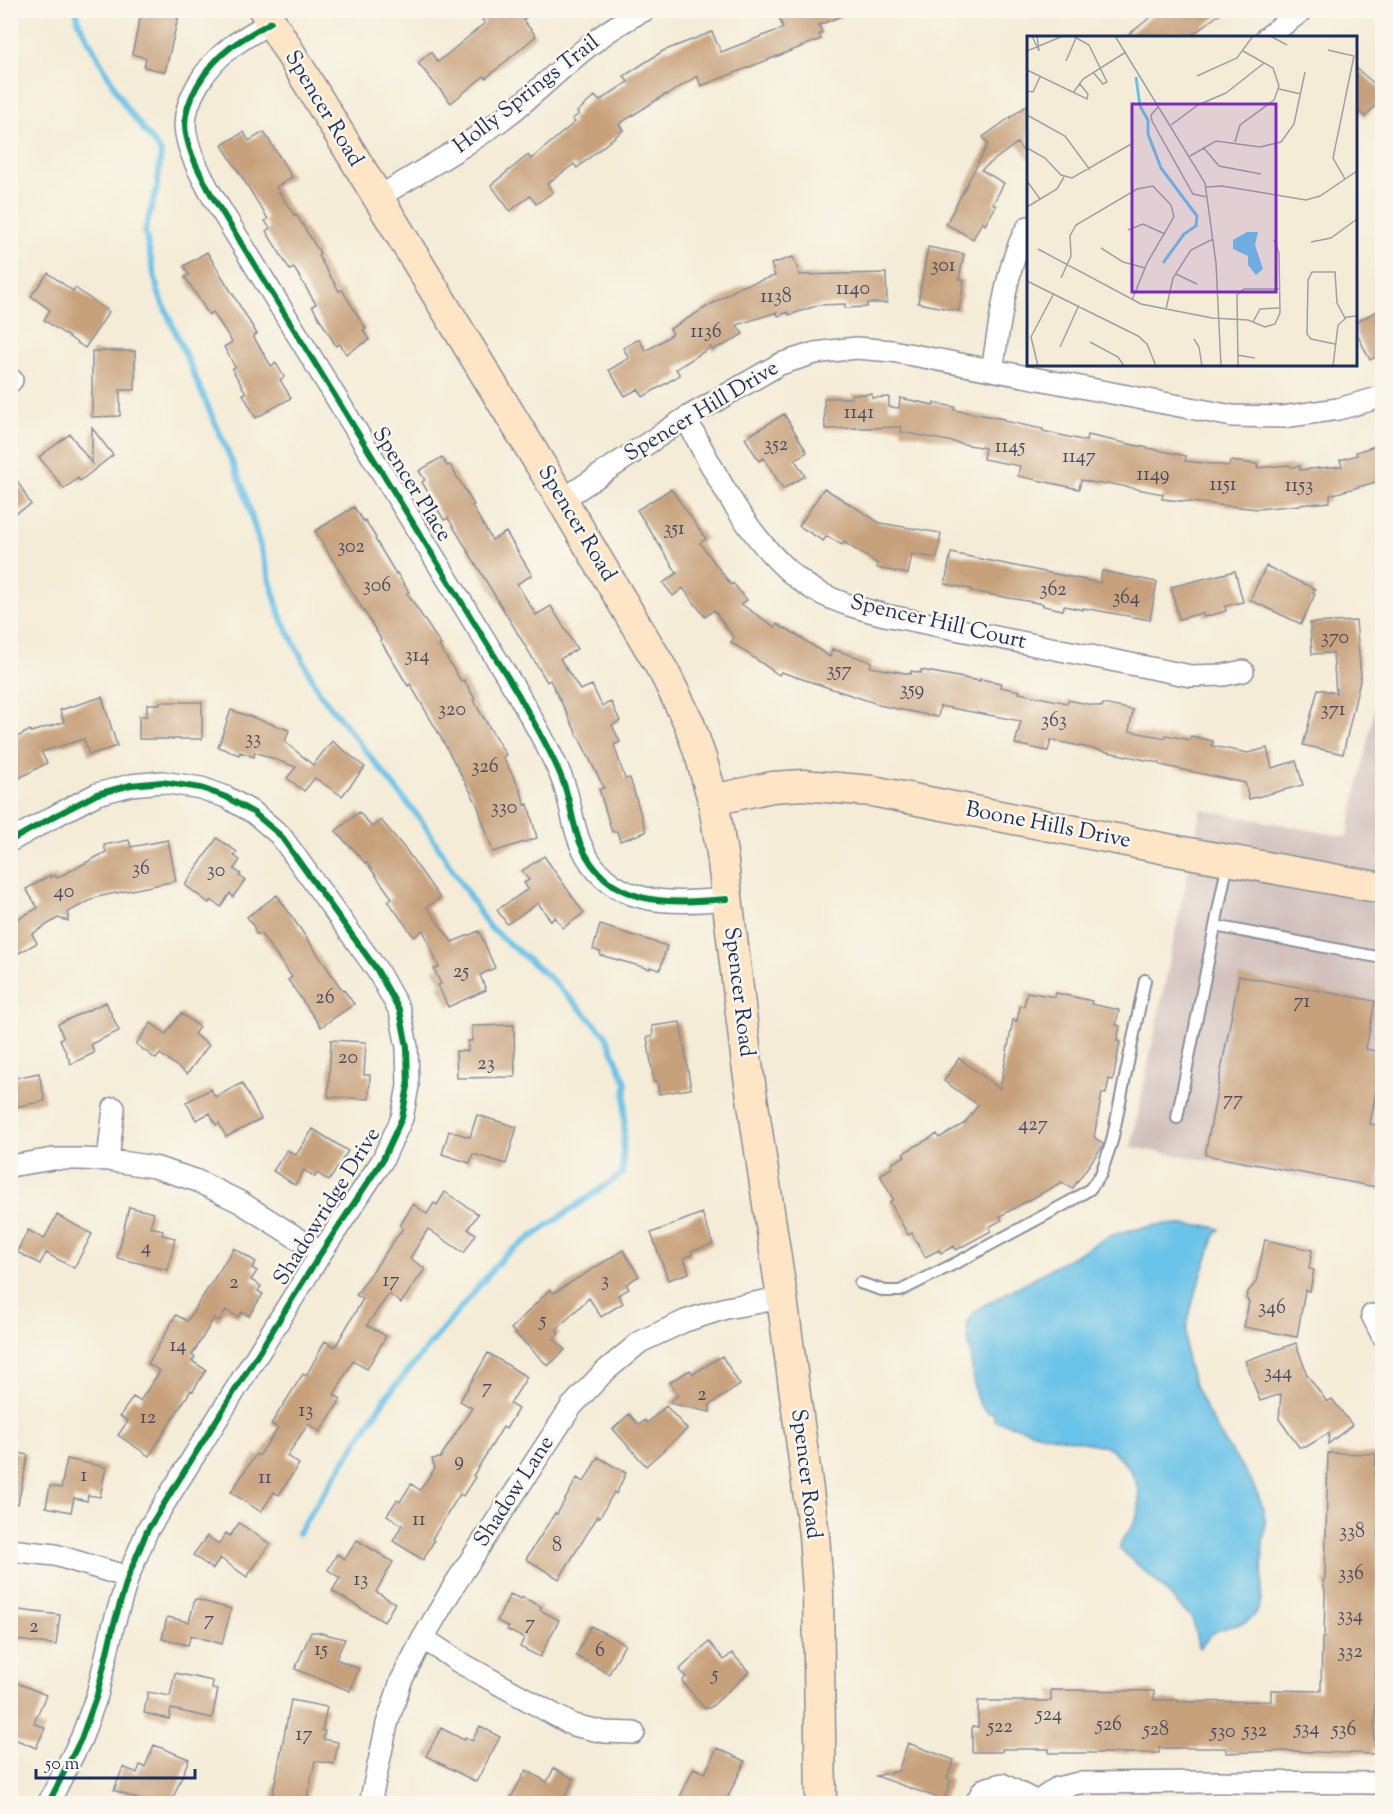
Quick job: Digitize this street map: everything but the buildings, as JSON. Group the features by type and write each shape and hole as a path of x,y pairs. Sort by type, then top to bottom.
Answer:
{"main road":[{"name":"Spencer Road","path":"267,16 562,500 665,674 689,723 701,758 713,800 747,1064 782,1298 815,1546 818,1591 821,1803"},
{"name":"Boone Hills Drive","path":"713,800 772,787 852,788 1383,888"}],"street":[{"name":"Holly Springs Trail","path":"377,198 464,147 512,112 601,37 645,10"},
{"path":"1269,36 1303,10"},
{"name":"Spencer Place","path":"267,16 206,72 188,105 186,132 195,165 518,694 562,777 580,845 592,864 607,881 620,890 653,901 683,903 727,899"},
{"path":"992,370 1011,269 1027,230"},
{"name":"Spencer Hill Drive","path":"562,500 686,418 780,364 815,353 855,348 892,351 1232,416 1283,417 1338,409 1383,397"},
{"name":"Spencer Hill Court","path":"686,418 710,464 763,546 794,575 839,601 859,609 895,617 1191,676 1224,675 1243,671"},
{"name":"Shadowridge Drive","path":"10,841 97,794 131,785 162,782 201,788 226,797 254,813 280,835 377,970 400,1011 407,1047 408,1086 402,1118 382,1161 321,1253 147,1531 128,1577 113,1627 97,1695 81,1739 48,1803"},
{"path":"108,1160 114,1108"},
{"path":"10,1166 53,1159 108,1160 154,1167 195,1180 240,1202 321,1253"},
{"name":"Shadow Lane","path":"370,1803 387,1724 401,1681 455,1584 571,1407 603,1373 640,1342 685,1321 726,1308 782,1298"},
{"path":"1372,1315 1383,1335"},
{"path":"10,1550 56,1555 128,1577"},
{"path":"423,1638 459,1662 573,1725 604,1732 634,1733"},
{"path":"975,1803 984,1789 1002,1784 1034,1802 1058,1788 1079,1783 1383,1784"}],"lane":[{"path":"1177,1118 1228,860"},
{"path":"1215,926 1383,958"},
{"path":"860,1284 885,1291 900,1291 1061,1207 1090,1189 1101,1174 1112,1141 1145,980"}],"shaded area":[{"path":"1382,674 1382,1191 1131,1147 1201,809 1347,837"}],"water":[{"path":"1163,1224 1220,1229 1214,1237 1189,1315 1185,1346 1187,1361 1198,1393 1210,1417 1260,1499 1265,1519 1262,1594 1259,1608 1247,1621 1212,1634 1200,1648 1193,1620 1161,1586 1120,1549 1122,1539 1133,1525 1139,1503 1135,1480 1130,1470 1123,1461 1104,1446 1041,1434 994,1420 993,1412 989,1413 984,1409 975,1394 967,1327 972,1315 983,1306 1110,1236"}],"waterway":[{"path":"76,10 79,23 125,106 161,152 157,187 145,231 158,292 243,487 280,615 319,692 424,824 488,926 551,979 606,1035 626,1083 622,1174 504,1256 386,1397 298,1533"}],"cycle path":[{"path":"271,22 240,40 222,55 205,74 191,98 185,122 186,134 203,180 518,694 558,768 578,838 593,866 607,881 643,898 684,902 727,899"},
{"path":"10,841 97,794 131,785 162,782 201,788 226,797 254,813 280,835 377,970 400,1011 407,1047 408,1086 402,1118 382,1161 321,1253 147,1531 128,1577 113,1627 97,1695 81,1739 48,1804"}]}
